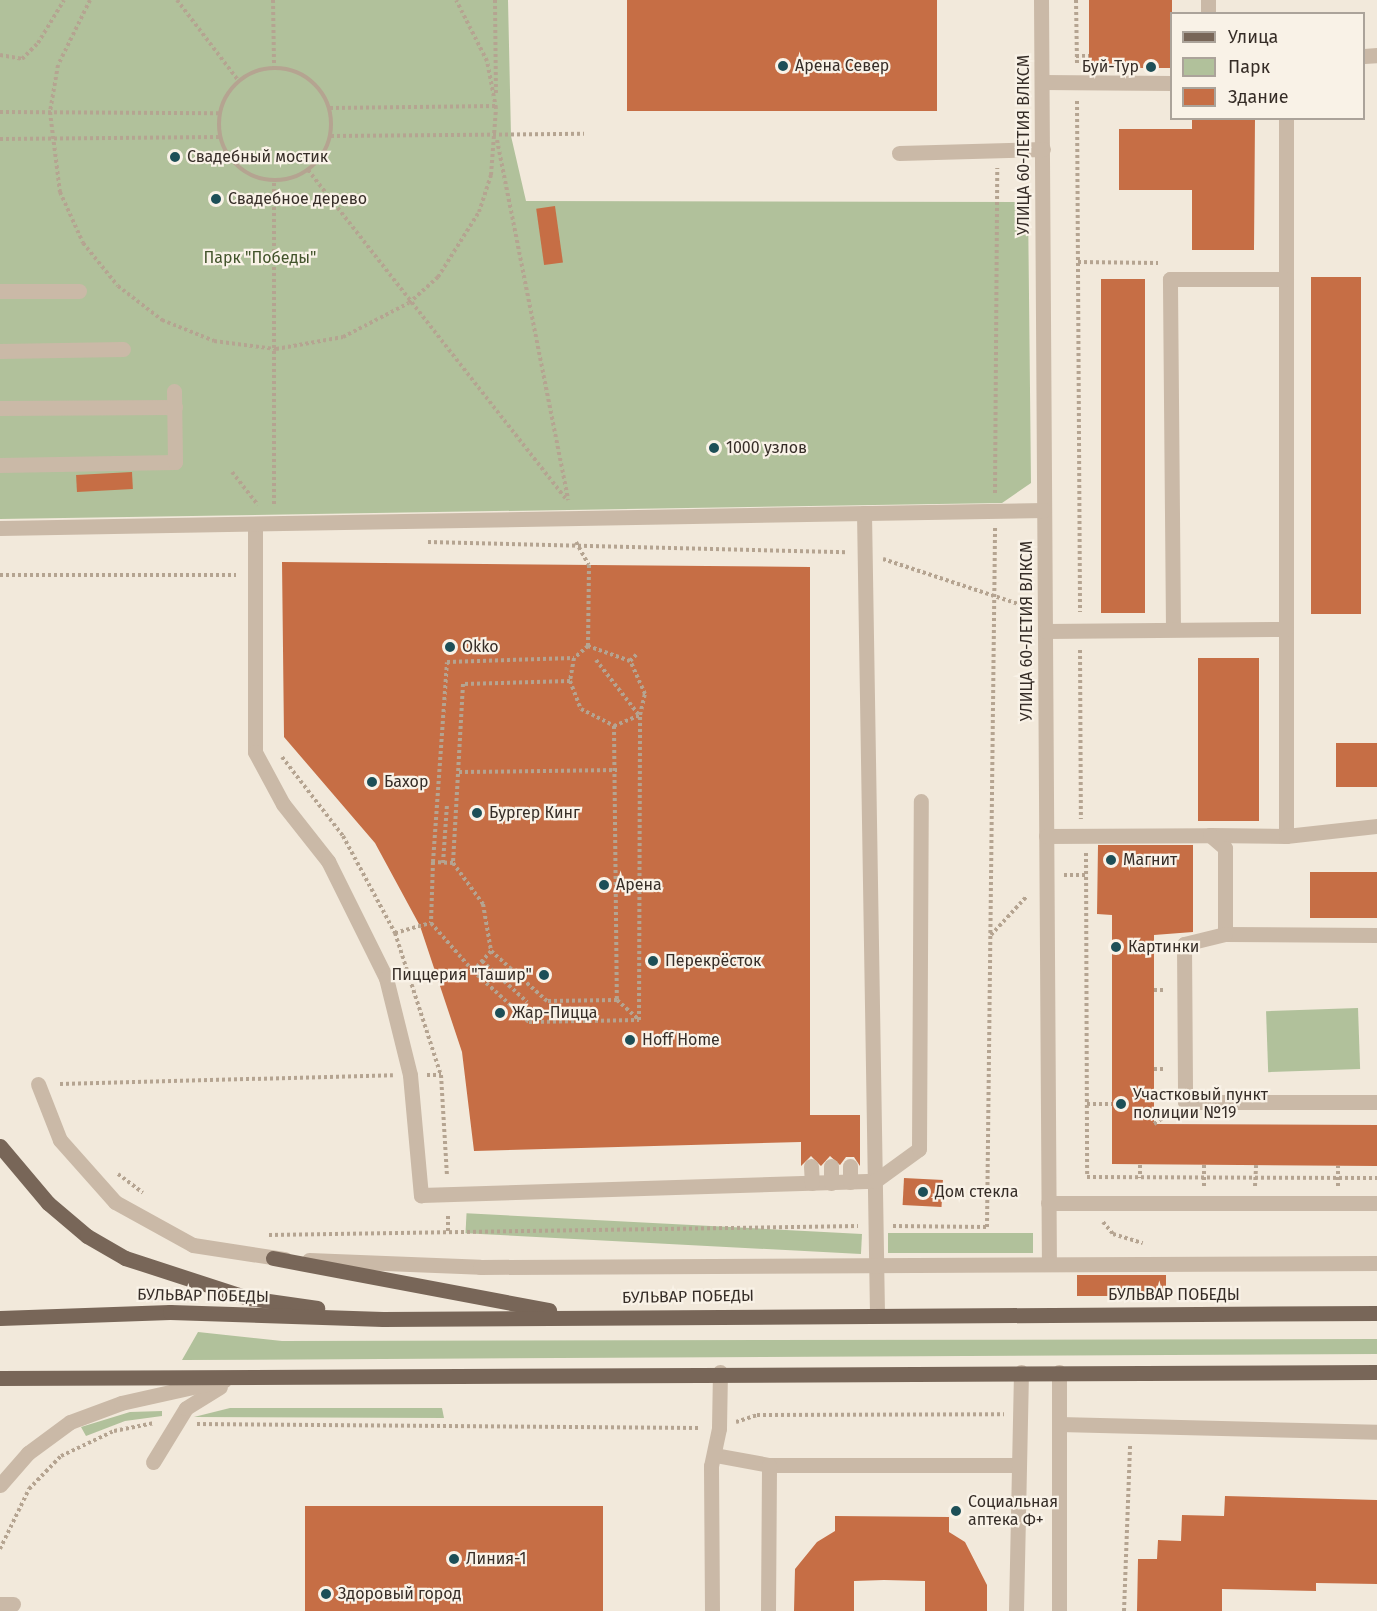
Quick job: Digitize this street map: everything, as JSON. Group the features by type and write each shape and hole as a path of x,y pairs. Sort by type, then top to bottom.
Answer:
{"main road":[{"path":"0,1146 48,1203 87,1236 125,1258 248,1298 383,1318"},
{"path":"273,1258 585,1316"},
{"name":"БУЛЬВАР ПОБЕДЫ","path":"0,1318 170,1312 383,1318 1377,1313"},
{"path":"0,1378 720,1372 1377,1372"}],"street":[{"name":"УЛИЦА 60-ЛЕТИЯ ВЛКСМ","path":"1041,0 1049,1262"},
{"path":"1042,82 1170,83"},
{"path":"1286,120 1286,836"},
{"path":"899,153 1043,149"},
{"path":"1173,629 1170,279 1286,279"},
{"path":"0,291 80,291"},
{"path":"0,351 123,349"},
{"path":"0,465 176,462 174,391"},
{"path":"0,408 175,407"},
{"path":"0,528 1044,510"},
{"path":"864,513 877,1314"},
{"path":"255,524 255,752 283,804 328,861 376,958 410,1075 421,1195 875,1181 919,1149 921,801"},
{"path":"1045,631 1286,629"},
{"path":"1046,836 1286,836 1377,826"},
{"path":"1210,835 1225,848 1225,934"},
{"path":"1377,935 1225,934 1185,944 1185,1102 1377,1102"},
{"path":"38,1084 60,1140 115,1202 193,1245 273,1258 480,1268 1049,1262 1377,1263"},
{"path":"811,1166 812,1184"},
{"path":"831,1166 831,1183"},
{"path":"850,1166 850,1182"},
{"path":"1048,1203 1377,1203"},
{"path":"712,1611 715,1455 719,1428 720,1372"},
{"path":"1016,1611 1017,1465 1021,1372"},
{"path":"1059,1372 1059,1611"},
{"path":"153,1462 174,1423 209,1391 247,1375"},
{"path":"0,1485 28,1453 70,1422 121,1404 247,1375"},
{"path":"1059,1424 1131,1429 1377,1432"},
{"path":"715,1455 769,1465 1017,1465"},
{"path":"768,1611 769,1465"}],"path":[{"path":"0,55 22,58 38,43 64,0"},
{"path":"90,0 58,65 50,112 50,138 60,192 83,243 118,286 162,320 214,341 276,349 343,337 409,303 450,261 479,212 496,136"},
{"path":"177,0 238,81"},
{"path":"273,0 274,67"},
{"path":"456,0 487,61 496,108"},
{"path":"308,170 409,303 569,502 496,136 495,0"},
{"path":"1076,0 1081,836 1086,851 1087,1203 1113,1234 1146,1244"},
{"path":"1077,56 1089,56"},
{"path":"274,67 309,78 330,108 331,136 322,155 308,170 274,181 250,175 231,159 220,137 219,113 238,81 274,67"},
{"path":"330,108 496,108"},
{"path":"0,112 219,113"},
{"path":"331,136 584,134"},
{"path":"0,139 220,137"},
{"path":"261,1235 876,1226 987,1227 997,149"},
{"path":"274,181 276,349 274,524"},
{"path":"1078,262 1159,263 1170,279"},
{"path":"232,472 274,524"},
{"path":"576,544 865,553 994,594 1045,615"},
{"path":"589,565 588,646 574,658 447,662 431,923 473,971 529,1022 639,1020"},
{"path":"0,575 256,575"},
{"path":"588,646 630,661 645,694 640,715 639,1020"},
{"path":"630,661 637,654"},
{"path":"574,658 570,681 581,709 614,726"},
{"path":"596,660 640,715"},
{"path":"570,681 463,684 453,863 483,904 491,951 547,1001 617,1000 639,1020"},
{"path":"614,726 640,715"},
{"path":"614,726 617,770 617,1000"},
{"path":"459,772 617,770"},
{"path":"443,863 447,805"},
{"path":"433,862 453,863"},
{"path":"395,933 431,923"},
{"path":"473,971 491,951"},
{"path":"482,962 527,1002"},
{"path":"63,1094 59,1083 441,1075"},
{"path":"1087,1104 1112,1104"},
{"path":"1140,1165 1140,1178"},
{"path":"1204,1166 1204,1177"},
{"path":"114,1169 154,1200"},
{"path":"1087,1177 1377,1178"},
{"path":"0,1549 29,1489 61,1456 114,1431 174,1423 719,1428 757,1415 1019,1413"},
{"path":"1124,1611 1131,1429"}],"green space":[{"name":"Парк \"Победы\"","path":"0,0 508,0 511,136 526,201 1028,202 1031,483 1002,503 0,519"},
{"path":"1358,1008 1360,1069 1268,1072 1266,1011"},
{"path":"467,1213 862,1234 861,1254 465,1233"},
{"path":"888,1233 1033,1233 1033,1253 888,1253"},
{"path":"198,1332 282,1341 1377,1339 1377,1354 182,1360"},
{"path":"230,1408 442,1408 444,1418 194,1417"},
{"path":"162,1411 162,1416 125,1421 86,1436 81,1427 130,1412"}],"building":[{"name":"Арена Север","path":"627,0 937,0 937,111 627,111"},
{"path":"1089,0 1172,0 1170,68 1089,68"},
{"path":"1192,120 1255,120 1254,250 1192,250 1192,190 1119,190 1119,129 1192,129"},
{"path":"555,206 563,262 544,265 536,209"},
{"path":"1311,277 1361,277 1361,614 1311,614"},
{"path":"1101,279 1145,279 1145,613 1101,613"},
{"path":"132,472 133,489 77,492 76,475"},
{"name":"Арена","path":"282,562 810,567 810,1115 860,1115 860,1166 854,1157 846,1157 840,1165 830,1156 821,1166 811,1156 801,1166 801,1142 474,1151 462,1052 420,926 375,843 284,737"},
{"path":"1198,658 1259,658 1259,821 1198,821"},
{"path":"1336,743 1377,743 1377,787 1336,787"},
{"path":"1098,845 1193,845 1193,932 1154,935 1154,1124 1377,1125 1377,1166 1112,1164 1112,915 1097,914"},
{"path":"1310,872 1377,872 1377,918 1310,918"},
{"name":"Дом стекла","path":"904,1178 943,1180 942,1207 903,1205"},
{"path":"1077,1275 1166,1275 1166,1296 1077,1296"},
{"path":"1225,1496 1377,1500 1377,1584 1316,1583 1316,1591 1222,1589 1222,1611 1137,1611 1138,1559 1157,1559 1158,1540 1181,1541 1182,1515 1224,1516"},
{"name":"Линия-1","path":"305,1506 603,1506 603,1611 305,1611"},
{"path":"835,1516 949,1517 949,1532 965,1542 987,1585 987,1611 925,1611 925,1581 884,1580 854,1581 854,1611 794,1611 795,1569 817,1542 835,1531"}],"place":[{"name":"Арена Север","path":"783,66"},
{"name":"Буй-Тур","path":"1151,67"},
{"name":"Свадебный мостик","path":"175,157"},
{"name":"Свадебное дерево","path":"216,199"},
{"name":"1000 узлов","path":"714,448"},
{"name":"Okko","path":"450,647"},
{"name":"Бахор","path":"372,782"},
{"name":"Бургер Кинг","path":"477,813"},
{"name":"Магнит","path":"1111,860"},
{"name":"Арена","path":"604,885"},
{"name":"Картинки","path":"1116,947"},
{"name":"Перекрёсток","path":"653,961"},
{"name":"Пиццерия \"Ташир\"","path":"544,975"},
{"name":"Жар-Пицца","path":"500,1013"},
{"name":"Hoff Home","path":"630,1040"},
{"name":"Участковый пункт полиции №19","path":"1121,1104"},
{"name":"Дом стекла","path":"923,1192"},
{"name":"Социальная аптека Ф+","path":"956,1511"},
{"name":"Линия-1","path":"454,1559"},
{"name":"Здоровый город","path":"326,1594"}]}
